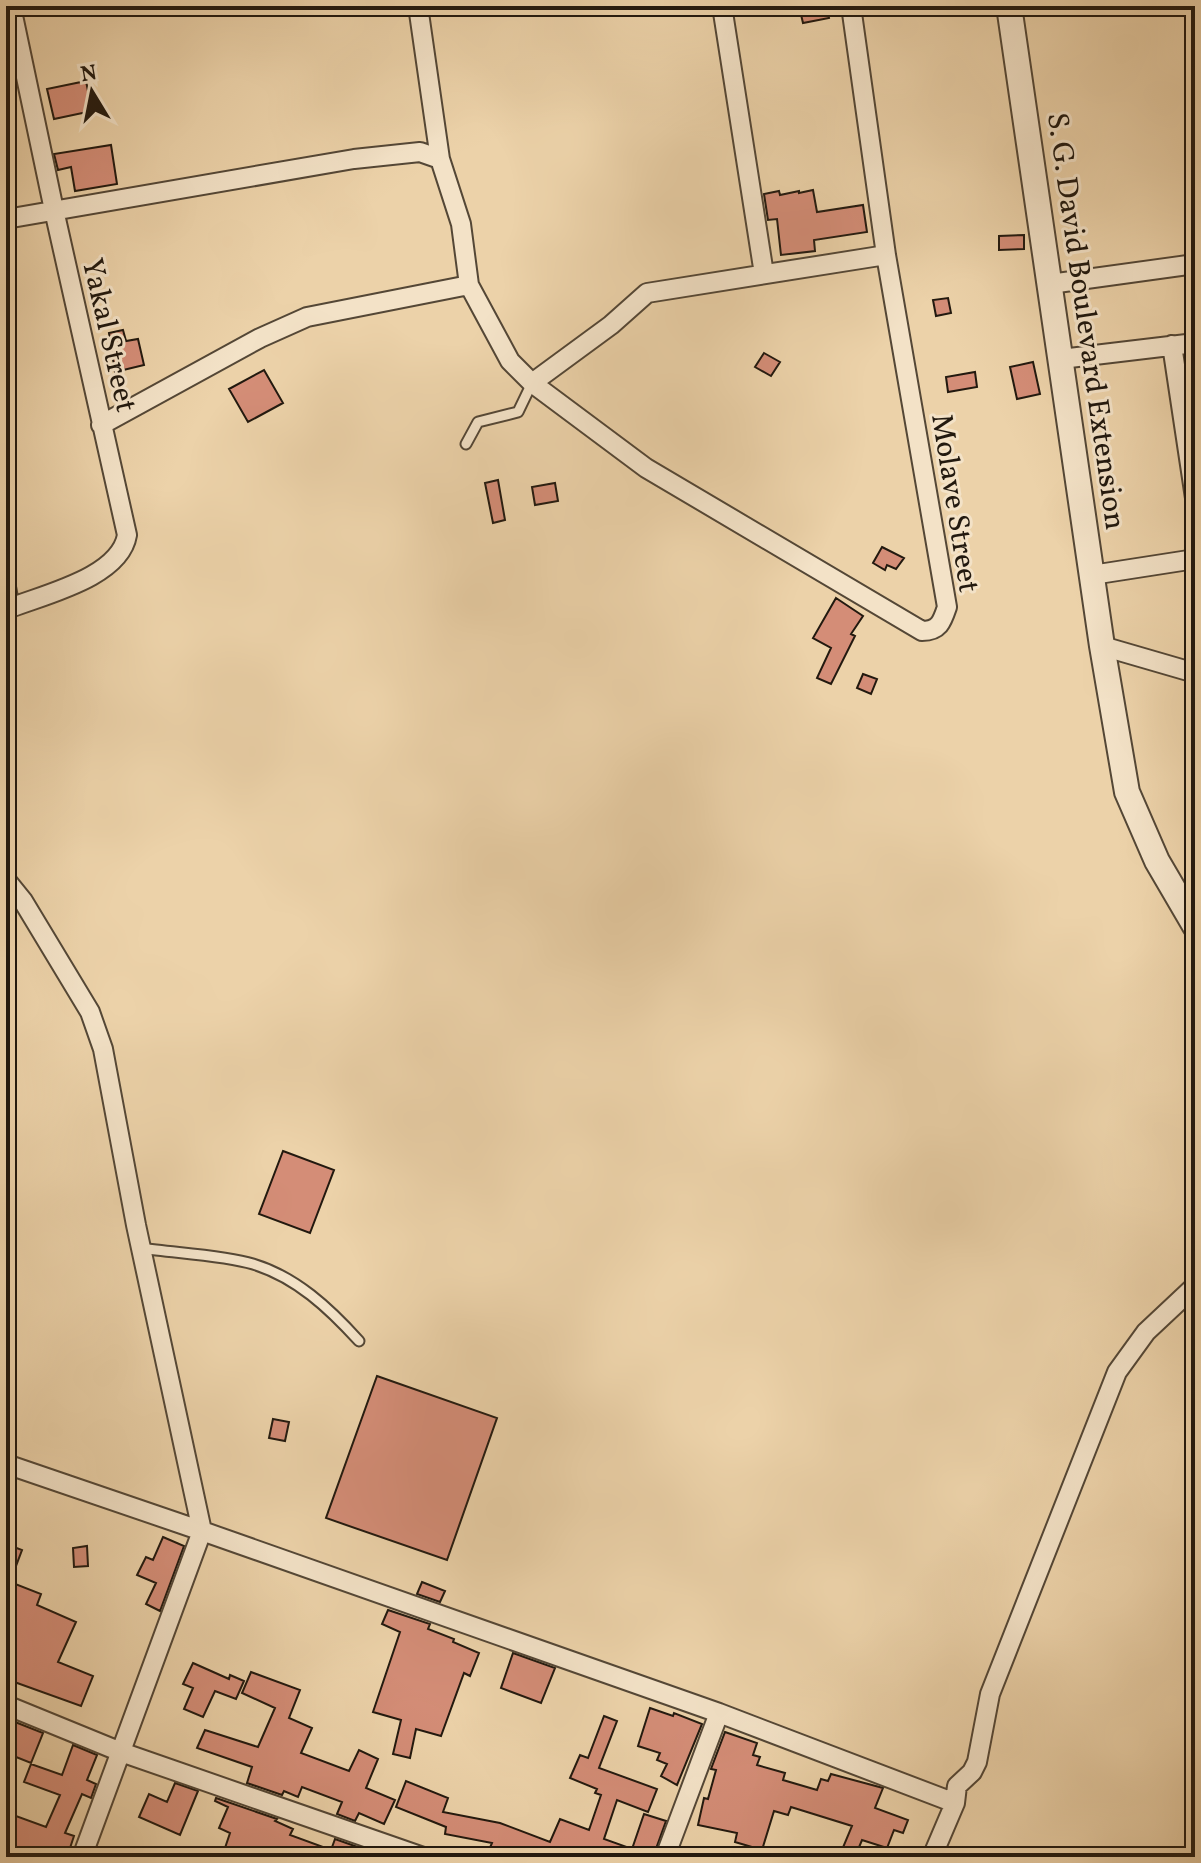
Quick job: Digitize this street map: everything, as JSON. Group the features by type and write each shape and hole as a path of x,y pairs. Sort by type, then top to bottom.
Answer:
{"street":[{"name":"Yakal Street","path":"8,608 96,574 125,549 127,535 11,6"},
{"path":"418,6 440,159 461,224 469,285 510,361 532,383 611,325 647,293 886,255"},
{"path":"722,6 764,274"},
{"name":"Molave Street","path":"532,383 646,468 922,631 937,628 943,621 947,607 886,255 851,6"},
{"name":"S. G. David Boulevard Extension","path":"1009,6 1102,646 1127,792 1157,861 1195,926"},
{"path":"6,219 354,159 420,152 440,159"},
{"path":"1050,284 1195,264"},
{"path":"101,425 260,338 307,317 469,285"},
{"path":"1061,359 1195,343"},
{"path":"1172,345 1195,498"},
{"path":"1092,575 1195,559"},
{"path":"6,587 8,608"},
{"path":"1102,646 1195,673"},
{"path":"6,880 23,901 90,1012 103,1049 141,1248 202,1531 82,1857"},
{"path":"932,1857 955,1803 957,1786 972,1772 977,1762 990,1694 1117,1372 1146,1332 1195,1286"},
{"path":"6,1464 719,1713 955,1803"},
{"path":"6,1705 121,1752 423,1857"},
{"path":"665,1857 719,1713"}],"lane":[{"path":"466,444 478,422 518,412 532,383"},
{"path":"141,1248 251,1263 284,1276 330,1309 359,1341"}],"building":[{"path":"799,6 827,6 829,18 803,23"},
{"path":"86,81 92,111 54,119 47,89"},
{"path":"111,145 117,184 75,191 71,167 58,170 54,154"},
{"path":"813,190 817,212 863,205 867,232 814,240 815,251 781,255 777,219 768,220 764,194"},
{"path":"1024,235 1024,249 999,250 999,236"},
{"path":"948,298 951,313 936,316 933,300"},
{"path":"123,330 126,341 138,339 144,365 115,372 109,333"},
{"path":"764,353 780,362 771,376 755,367"},
{"path":"1033,362 1040,394 1017,399 1010,367"},
{"path":"264,370 283,403 248,422 229,389"},
{"path":"975,372 977,387 948,392 946,377"},
{"path":"498,480 505,520 493,523 485,483"},
{"path":"555,483 558,501 535,505 532,487"},
{"path":"882,547 904,558 896,569 887,565 885,570 873,563"},
{"path":"836,598 863,616 851,634 855,636 831,684 817,678 831,648 813,638"},
{"path":"863,674 877,679 871,694 857,688"},
{"path":"283,1151 334,1170 310,1233 259,1214"},
{"path":"377,1376 497,1418 447,1560 326,1518"},
{"path":"273,1419 289,1422 285,1441 269,1438"},
{"path":"163,1537 184,1546 160,1611 146,1604 156,1583 137,1575 146,1557 153,1560"},
{"path":"6,1544 22,1550 10,1582 41,1594 37,1605 76,1622 58,1662 93,1676 81,1706 6,1679"},
{"path":"87,1546 88,1566 74,1567 73,1548"},
{"path":"422,1582 445,1591 440,1602 417,1594"},
{"path":"388,1610 430,1624 428,1629 479,1653 470,1676 464,1673 441,1736 416,1729 410,1758 393,1754 401,1720 373,1712 400,1632 382,1624"},
{"path":"513,1653 555,1668 541,1703 501,1688"},
{"path":"193,1663 229,1679 230,1675 244,1681 236,1699 215,1691 203,1717 184,1709 193,1688 183,1684"},
{"path":"251,1672 300,1690 289,1718 312,1728 301,1753 349,1771 359,1750 378,1759 366,1788 395,1800 384,1824 359,1813 355,1821 337,1814 342,1802 302,1787 298,1797 247,1783 252,1767 197,1748 205,1730 258,1747 275,1708 242,1693"},
{"path":"650,1708 702,1724 677,1785 661,1776 667,1764 657,1760 660,1753 638,1746"},
{"path":"604,1716 617,1721 599,1768 657,1789 648,1812 617,1800 604,1839 632,1849 644,1814 666,1821 653,1857 486,1857 492,1843 445,1834 446,1827 396,1807 406,1781 448,1798 443,1812 500,1823 550,1842 560,1819 589,1830 601,1795 595,1793 597,1789 570,1778 580,1755 588,1758"},
{"path":"10,1720 43,1733 31,1763 6,1753 6,1731"},
{"path":"725,1732 757,1743 753,1755 760,1757 757,1765 785,1773 783,1780 817,1790 821,1779 828,1781 831,1774 883,1788 875,1808 908,1820 903,1833 894,1830 887,1848 862,1840 855,1857 839,1857 852,1826 791,1807 788,1815 774,1811 762,1850 735,1842 737,1833 698,1825 704,1798 708,1799 716,1770 711,1769"},
{"path":"73,1745 97,1755 87,1780 96,1784 91,1798 82,1794 65,1833 74,1836 67,1857 6,1857 6,1844 16,1816 46,1827 60,1795 24,1782 31,1764 62,1775"},
{"path":"175,1783 198,1791 180,1835 139,1817 149,1794 167,1802"},
{"path":"216,1798 277,1819 275,1821 293,1829 290,1835 331,1850 335,1839 386,1857 222,1857 230,1833 219,1828 228,1807 215,1801"}]}
